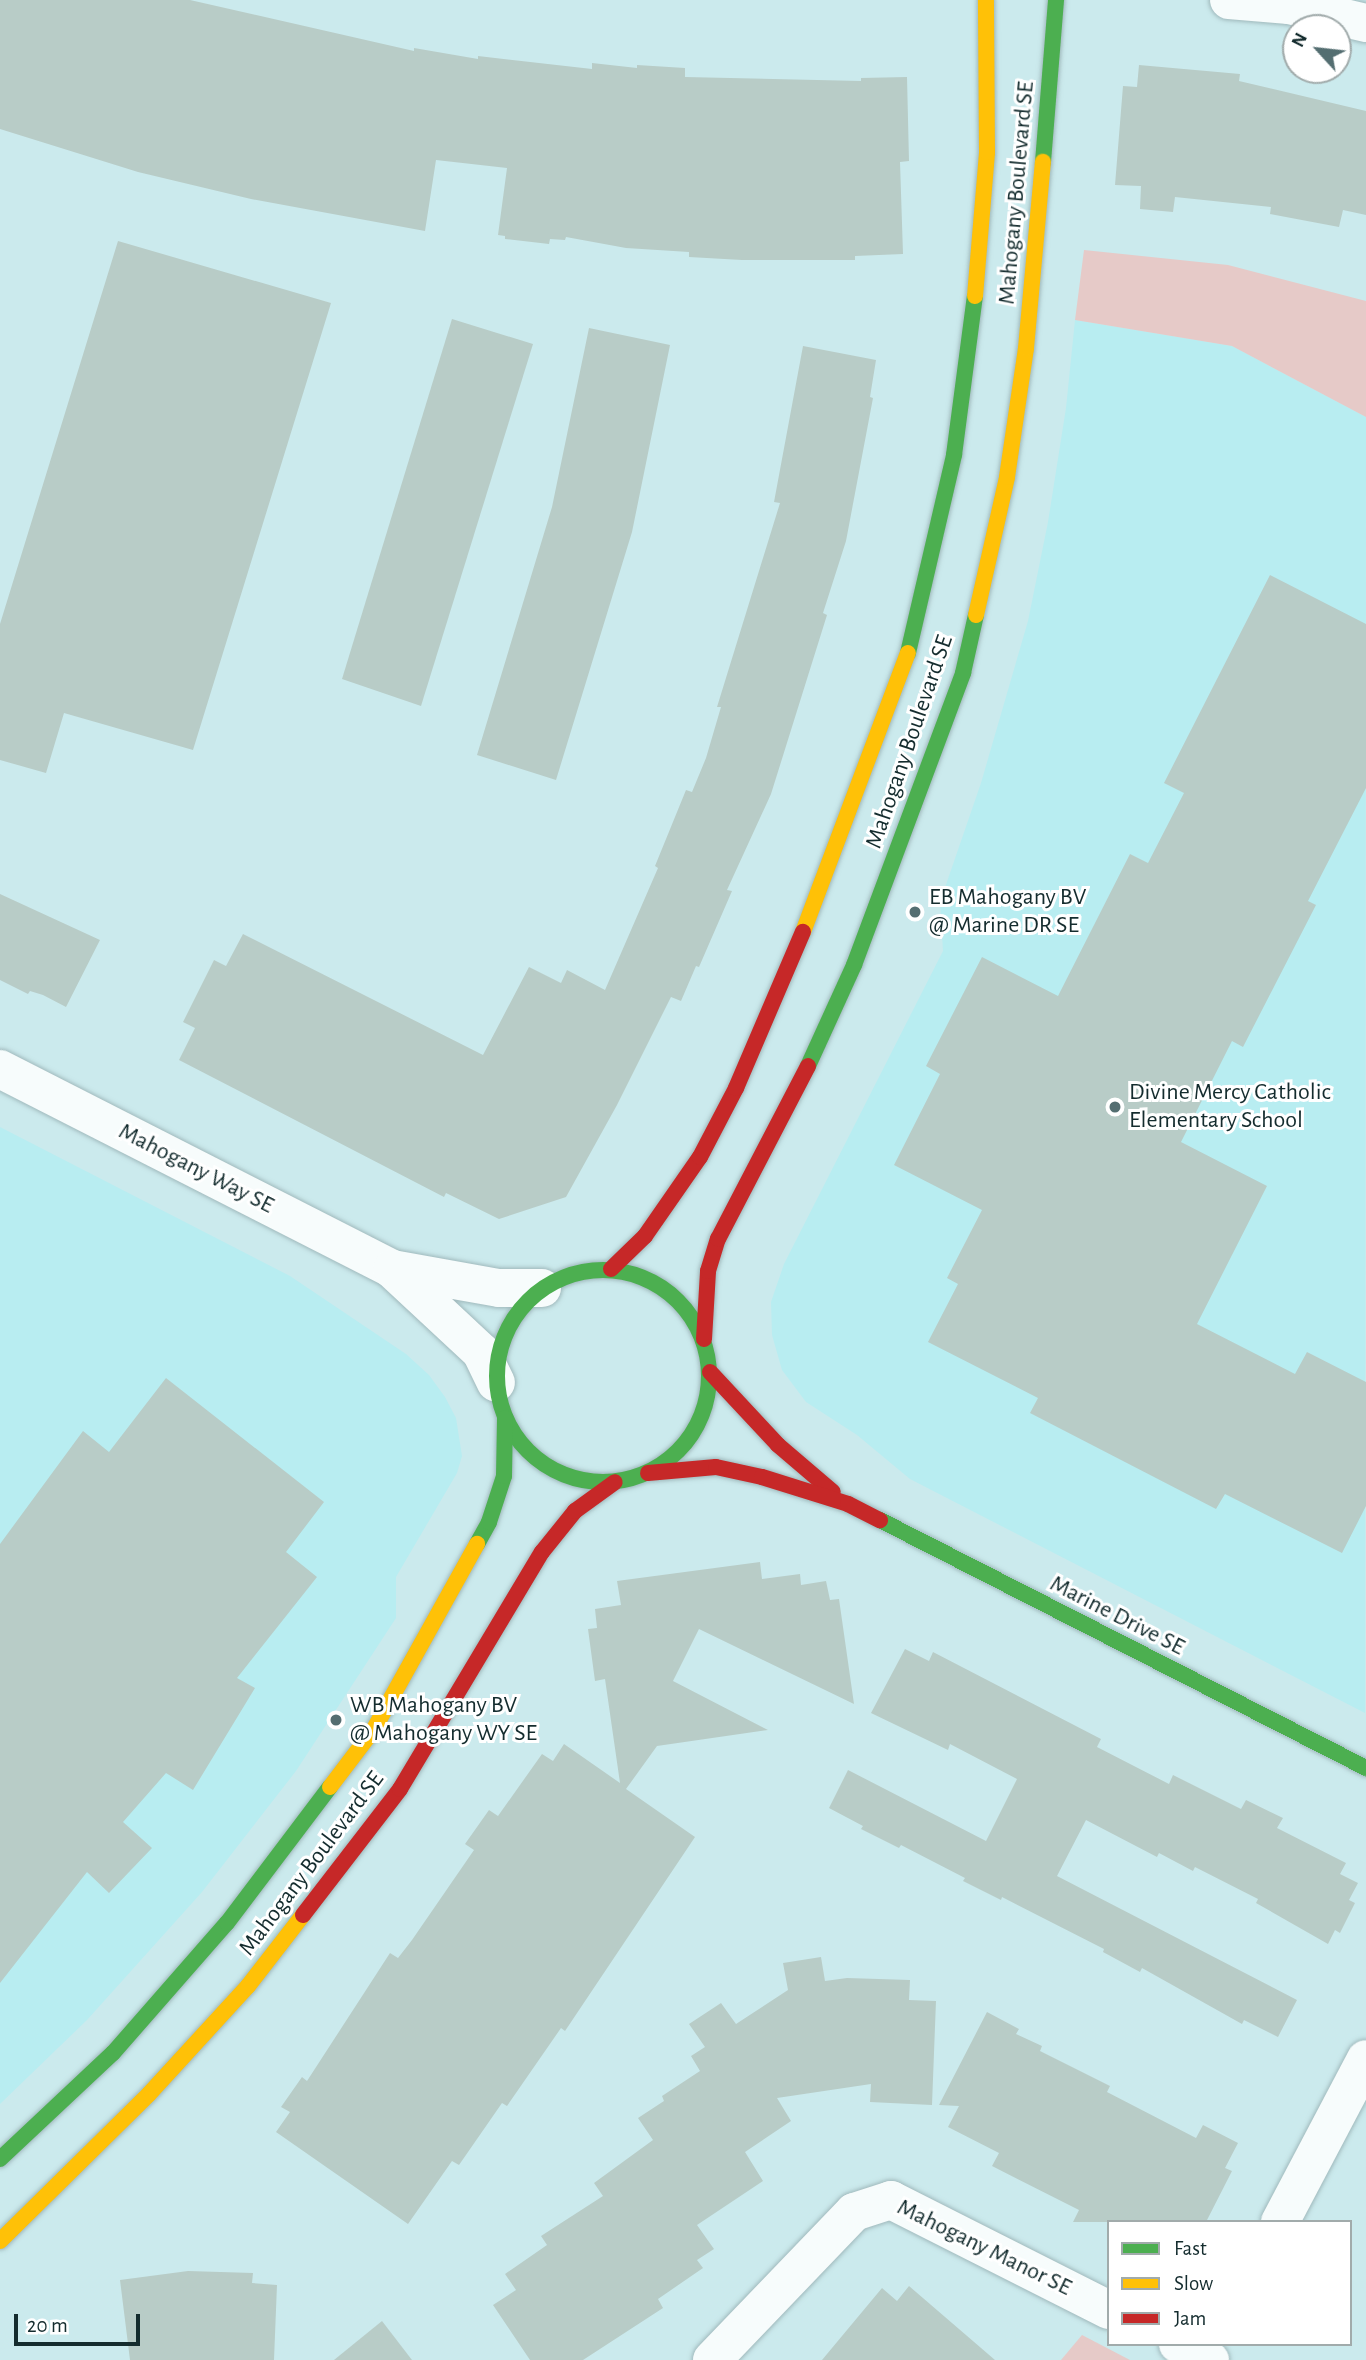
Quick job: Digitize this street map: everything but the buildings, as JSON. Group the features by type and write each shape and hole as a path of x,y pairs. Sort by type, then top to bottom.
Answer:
{"street":[{"name":"Mahogany Boulevard SE","path":"611,1269 645,1236 700,1157 736,1088 785,979 906,664 954,455 972,336 987,152 986,0"},
{"name":"Mahogany Boulevard SE","path":"704,1339 708,1271 718,1239 788,1109 854,965 963,673 1007,477 1026,348 1056,0"},
{"path":"1229,0 1289,5 1366,23"},
{"name":"Mahogany Way SE","path":"0,1069 392,1269 481,1352 500,1401"},
{"name":"Mahogany Way SE","path":"392,1269 499,1288 542,1288"},
{"path":"611,1269 641,1275 668,1290 690,1312 704,1339 710,1372 706,1403 694,1432 674,1456 648,1473 615,1482 588,1482 562,1475 538,1461 519,1442 500,1401 500,1347 516,1314 542,1288 575,1272 611,1269"},
{"name":"Marine Drive SE","path":"710,1372 778,1445 848,1504"},
{"name":"Mahogany Boulevard SE","path":"0,2159 113,2053 218,1933 374,1729 489,1522 504,1476 500,1401"},
{"name":"Marine Drive SE","path":"648,1473 716,1467 762,1477 848,1504 1366,1768"},
{"name":"Mahogany Boulevard SE","path":"0,2241 149,2094 248,1986 400,1789 542,1552 575,1511 615,1482"},
{"path":"1281,2220 1366,2059"},
{"name":"Mahogany Manor SE","path":"712,2360 854,2211 891,2200 1107,2309"}],"shaded area":[{"path":"1084,250 1228,265 1366,301 1366,417 1232,346 1075,320"},
{"name":"Divine Mercy Catholic Elementary School","path":"1075,320 1232,346 1366,417 1365,1713 910,1479 857,1435 806,1402 782,1370 772,1335 771,1302 784,1264 943,951 940,902 981,783 1028,621 1048,522 1066,408"},
{"path":"0,1127 290,1276 406,1354 429,1375 445,1397 456,1418 462,1456 457,1473 396,1577 396,1618 296,1771 202,1892 87,2020 0,2104"},
{"path":"1082,2335 1130,2360 1061,2360"}],"traffic: fast":[{"path":"1043,162 1056,0"},
{"path":"908,653 954,455 975,296"},
{"path":"808,1066 854,965 963,673 976,615"},
{"path":"603,1270 644,1278 678,1301 701,1335 709,1376 701,1417 678,1451 644,1474 603,1482 562,1474 528,1451 505,1417 497,1376 505,1335 528,1301 562,1278 603,1270"},
{"path":"477,1544 489,1522 504,1476 505,1418"},
{"path":"880,1520 1366,1768"},
{"path":"0,2159 113,2053 227,1923 330,1787"}],"traffic: slow":[{"path":"975,296 987,152 986,0"},
{"path":"976,615 1007,477 1026,348 1043,162"},
{"path":"803,932 908,653"},
{"path":"330,1787 374,1729 477,1544"},
{"path":"0,2241 149,2094 248,1986 303,1915"}],"traffic: jam":[{"path":"611,1269 645,1236 700,1157 736,1088 803,932"},
{"path":"704,1339 708,1271 718,1239 808,1066"},
{"path":"710,1372 778,1445 833,1492"},
{"path":"648,1473 716,1467 762,1477 848,1504 880,1520"},
{"path":"303,1915 400,1789 542,1552 575,1511 615,1482"}],"place":[{"name":"EB Mahogany BV @ Marine DR SE","path":"915,912"},
{"name":"Divine Mercy Catholic Elementary School","path":"1115,1107"},
{"name":"WB Mahogany BV @ Mahogany WY SE","path":"336,1720"}]}
